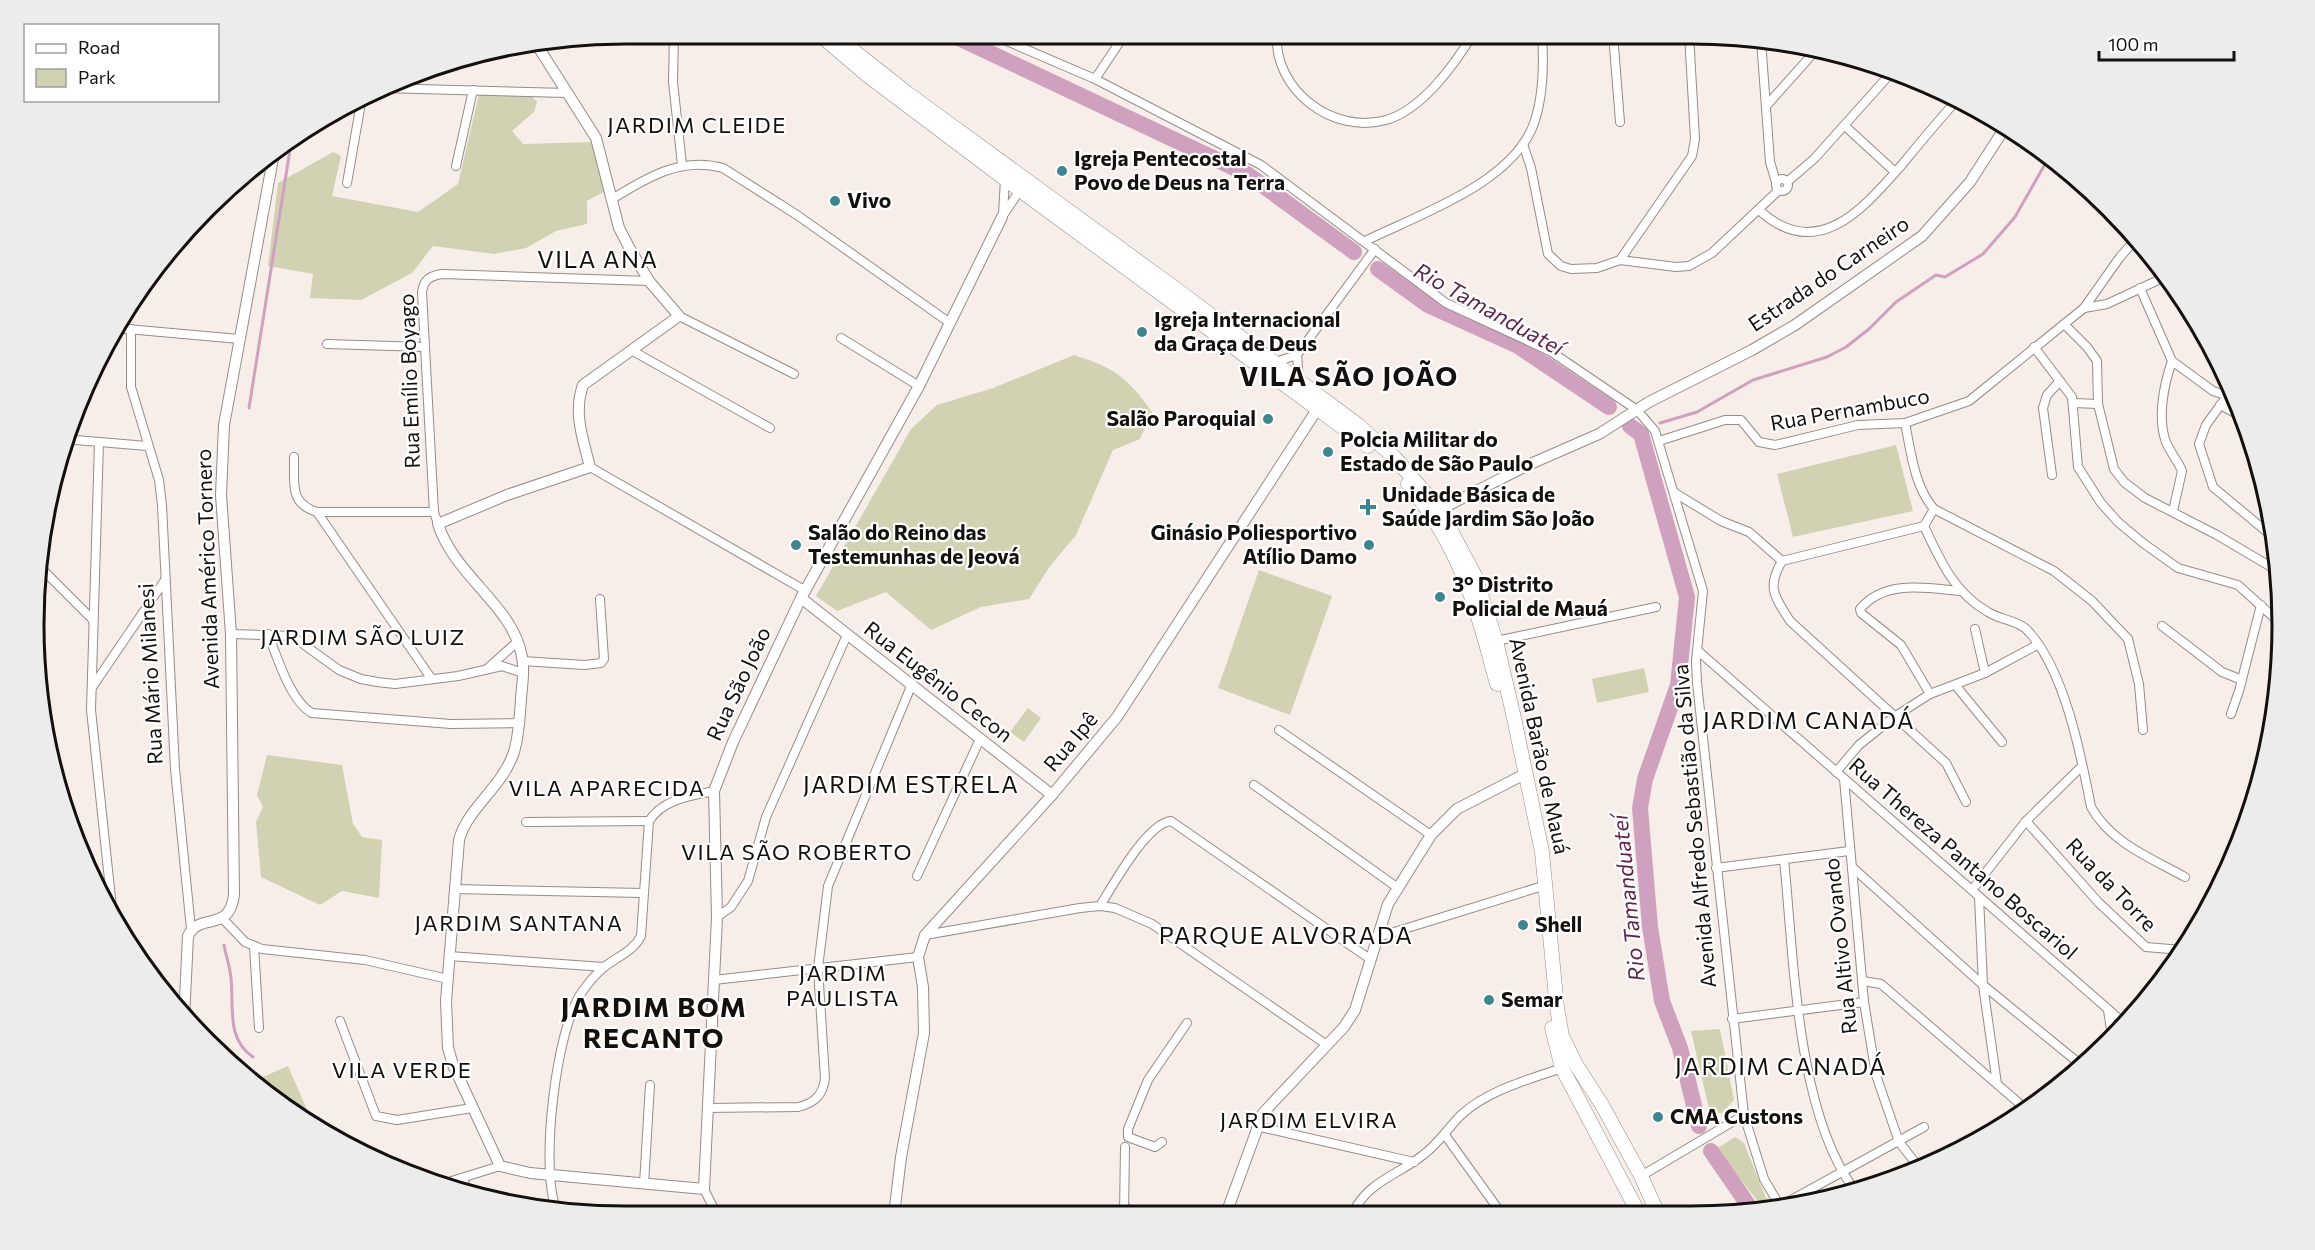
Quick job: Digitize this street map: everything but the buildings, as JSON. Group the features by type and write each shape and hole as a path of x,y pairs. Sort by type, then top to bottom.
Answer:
{"main road":[{"name":"Avenida Barão de Mauá","path":"831,44 867,75 1005,179 1023,185 1299,380 1358,425 1403,466 1475,576 1496,641 1543,886 1562,1036 1575,1063 1602,1105 1641,1176 1655,1206"},
{"name":"Avenida Barão de Mauá","path":"845,44 1023,185 1375,451 1435,512 1475,601 1523,776"},
{"path":"1318,408 1332,412 1353,426 1358,425"},
{"name":"Avenida Barão de Mauá","path":"1543,886 1550,1017 1562,1068 1635,1206"},
{"path":"1586,1115 1592,1106 1602,1105"}],"street":[{"path":"674,44 672,82 682,165"},
{"name":"Avenida Alfredo Sebastião da Silva","path":"1013,44 1095,80 1261,165 1446,303 1550,351 1636,410 1655,431 1703,591 1697,650 1697,683 1732,1019 1744,1115 1764,1179 1776,1200"},
{"path":"1095,80 1120,44"},
{"path":"1278,44 1281,67 1298,96 1328,114 1369,122 1387,120 1411,107 1440,82 1466,44"},
{"path":"1365,241 1436,207 1487,178 1511,160 1533,127 1540,99 1542,44"},
{"path":"1614,44 1620,122"},
{"path":"1620,260 1686,168 1692,156 1695,139 1690,44"},
{"path":"1762,48 1770,162 1777,186"},
{"path":"540,50 596,138 620,228 649,281 679,316 794,374"},
{"path":"1767,105 1810,57"},
{"path":"1523,144 1531,168 1548,254 1561,266 1571,269 1597,268 1620,260 1666,267 1689,266 1712,254 1760,211 1782,179 1787,182 1814,159 1887,78"},
{"path":"401,88 567,93"},
{"path":"456,166 472,90"},
{"path":"1760,211 1779,226 1792,230 1824,230 1840,224 1860,210 1952,106"},
{"path":"346,183 360,107"},
{"path":"1845,126 1895,172"},
{"name":"Estrada do Carneiro","path":"1435,512 1528,465 1599,434 1636,410 1795,325 1922,236 1970,182 2001,134"},
{"name":"Avenida Américo Tornero","path":"223,919 232,909 236,876 231,634 221,469 224,425 272,163"},
{"path":"612,199 643,180 682,165 710,164 742,179 950,323"},
{"name":"Rua São João","path":"1002,217 1005,179"},
{"name":"Rua São João","path":"712,1206 704,1189 717,917 714,791 733,742 804,595 919,386 1002,217 1023,185"},
{"name":"Rua Pernambuco","path":"1659,441 1725,420 1741,420 1753,436 1765,445 1858,425 1905,423 1969,401 2085,308 2130,246"},
{"path":"1255,362 1275,363 1297,355 1375,249"},
{"name":"Rua Emílio Boyago","path":"438,524 434,512 424,347 422,292 425,282 433,275 472,274 649,281"},
{"path":"2085,308 2107,304 2158,280"},
{"path":"2140,288 2172,361 2201,384 2224,394"},
{"path":"679,316 589,378 583,385 579,396 578,414 590,467 804,595"},
{"path":"2064,324 2087,347 2097,361 2098,404 2114,469 2124,482 2145,498 2173,511 2268,565"},
{"path":"125,329 239,339"},
{"name":"Rua Mário Milanesi","path":"131,329 130,379 160,490 175,770 191,929 188,936 185,1004"},
{"path":"841,338 919,386"},
{"path":"327,344 424,347"},
{"path":"2034,347 2074,403 2078,467 2096,495 2118,522 2178,568 2238,585 2271,615"},
{"path":"631,350 770,428"},
{"path":"1297,355 1299,380"},
{"path":"2172,361 2163,400 2165,440 2182,471 2173,511"},
{"path":"2052,475 2043,408 2047,395 2060,381"},
{"path":"2226,400 2206,425 2199,444 2213,487 2263,529"},
{"path":"2074,403 2098,404"},
{"path":"2220,405 2230,410"},
{"name":"Rua Ipê","path":"895,1206 901,1157 924,1033 923,987 918,957 925,935 1052,795 1118,717 1318,408"},
{"path":"1905,423 1913,465 1926,500 1934,509 2054,571 2099,608 2128,639 2139,684 2143,730"},
{"path":"73,440 147,446"},
{"path":"99,442 92,722 111,897"},
{"path":"294,457 295,494 298,502 317,512 434,512"},
{"path":"500,1166 472,1108 448,1048 449,956 454,889 462,831 468,819 500,779 514,751 519,723 522,661 518,642 496,606 448,550 438,524 507,495 590,467"},
{"path":"1675,493 1721,521 1749,532 1782,561"},
{"path":"1782,561 1924,526 1934,509"},
{"path":"317,512 431,678"},
{"path":"1924,526 1960,591 1989,613 2029,631 2069,713 2091,807 2099,821 2126,844 2185,876"},
{"path":"1782,561 1772,584 1774,595 1790,621 1946,763 1966,802"},
{"path":"46,573 93,620"},
{"path":"93,686 165,580"},
{"path":"1930,694 1901,645 1860,609 1881,594 1898,588 1960,591"},
{"name":"Rua Eugênio Cecon","path":"804,595 846,635 1052,795"},
{"path":"522,661 592,666 603,662 600,599"},
{"path":"2231,714 2261,605"},
{"path":"1496,641 1656,606"},
{"path":"2162,626 2222,672 2242,680"},
{"path":"1975,629 1985,673"},
{"path":"231,634 292,636 333,666 361,679 395,684 458,676 502,666 523,673"},
{"path":"268,634 289,684 301,705 312,713 451,724 519,723"},
{"path":"717,917 731,907 748,881 766,817 846,635"},
{"path":"488,668 518,642"},
{"path":"1836,772 1859,745 1893,717 1930,694 1956,686 1985,673 2037,645"},
{"name":"Rua Thereza Pantano Boscariol","path":"1697,650 2118,1018"},
{"path":"707,1108 798,1107 808,1104 821,1094 825,1078 818,968 825,907 833,869 912,684"},
{"path":"1956,686 2002,742"},
{"path":"1279,730 1431,836"},
{"path":"917,876 980,739"},
{"path":"1972,890 2026,821 2082,766"},
{"path":"1229,1206 1256,1126 1271,1103 1327,1045 1355,1010 1375,938 1388,904 1431,836 1456,809 1523,776"},
{"name":"Rua Altivo Ovando","path":"1844,779 1864,1002 1876,1075 1899,1142 1914,1161"},
{"path":"1254,785 1398,888"},
{"path":"555,1202 549,1174 563,1034 580,994 604,967 638,942 644,916 643,893 649,820 654,813 671,802 714,791"},
{"path":"526,822 649,820"},
{"path":"1100,906 1125,866 1157,826 1172,821 1370,959"},
{"name":"Rua da Torre","path":"2026,821 2099,903 2146,947 2172,950"},
{"path":"1716,868 1849,851"},
{"path":"1784,860 1799,1010 1810,1084 1821,1125 1842,1172 1851,1184"},
{"path":"1852,867 1983,985 2075,1060"},
{"path":"1375,938 1543,886"},
{"path":"454,889 643,893"},
{"path":"1979,897 1983,985 1997,1084"},
{"path":"925,935 1100,906 1125,912 1152,924 1327,1045"},
{"path":"191,929 223,919 245,942 276,952 365,960 448,979"},
{"path":"254,946 259,1028"},
{"path":"449,956 604,967"},
{"path":"714,980 918,957"},
{"path":"1863,981 1881,984 2019,1103"},
{"path":"1732,1019 1864,1002"},
{"path":"2108,1010 2110,1026"},
{"path":"340,1021 376,1116 397,1120 472,1108"},
{"path":"1162,1142 1155,1147 1128,1137 1128,1129 1148,1080 1187,1023"},
{"path":"1357,1206 1373,1185 1414,1162 1461,1116 1490,1095 1562,1068"},
{"path":"644,1184 650,1085"},
{"path":"1641,1176 1744,1115"},
{"path":"1256,1126 1414,1162"},
{"path":"1800,1195 1924,1127"},
{"path":"1444,1135 1494,1206"},
{"path":"1124,1206 1125,1147"},
{"path":"453,1181 500,1166 520,1172 704,1189"},
{"path":"463,1178 465,1184"}],"green space":[{"path":"529,93 537,102 534,112 512,131 523,144 592,142 604,192 587,201 587,224 556,231 526,248 494,254 433,246 412,273 361,300 310,298 313,274 268,266 278,183 333,152 341,156 332,196 418,212 458,184 479,94"},
{"path":"1074,355 1100,364 1119,375 1135,390 1152,412 1140,439 1113,450 1076,535 1050,566 1029,599 981,607 931,630 886,592 837,611 816,596 911,429 937,405 993,388"},
{"path":"1896,445 1913,511 1793,537 1777,474"},
{"path":"1259,570 1332,596 1290,715 1218,688"},
{"path":"1644,668 1649,692 1597,703 1592,679"},
{"path":"1028,708 1041,718 1024,742 1010,732"},
{"path":"267,755 342,765 353,824 362,837 382,840 379,898 342,891 320,905 261,877 256,822 263,807 257,795"},
{"path":"1720,1029 1734,1100 1722,1113 1710,1113 1691,1031"},
{"path":"288,1066 308,1112 271,1086 261,1078"},
{"path":"1735,1137 1744,1143 1767,1202 1759,1203 1716,1149"}],"waterway":[{"name":"Rio Tamanduateí","path":"971,44 1247,174 1354,252"},
{"path":"249,408 290,151"},
{"path":"1660,423 1697,412 1753,380 1827,357 1846,347 1869,329 1896,302 1936,275 1945,277 1983,254 2015,217 2046,165"},
{"name":"Rio Tamanduateí","path":"1378,269 1428,305 1518,346 1609,407"},
{"name":"Rio Tamanduateí","path":"1630,426 1641,434 1687,597 1678,685 1645,779 1640,808 1650,927 1662,1001 1680,1048 1699,1126"},
{"path":"224,945 232,989 235,1031 244,1050 253,1057"},
{"name":"Rio Tamanduateí","path":"1711,1151 1747,1203"}],"place":[{"name":"Igreja Pentecostal Povo de Deus na Terra","path":"1062,171"},
{"name":"Vivo","path":"835,201"},
{"name":"Igreja Internacional da Graça de Deus","path":"1142,332"},
{"name":"Salão Paroquial","path":"1268,419"},
{"name":"Polcia Militar do Estado de São Paulo","path":"1328,452"},
{"name":"Unidade Básica de Saúde Jardim São João","path":"1368,507"},
{"name":"Salão do Reino das Testemunhas de Jeová","path":"796,545"},
{"name":"Ginásio Poliesportivo Atílio Damo","path":"1369,545"},
{"name":"3º Distrito Policial de Mauá","path":"1440,597"},
{"name":"Shell","path":"1523,925"},
{"name":"Semar","path":"1489,1000"},
{"name":"CMA Custons","path":"1658,1117"}],"district":[{"name":"JARDIM CLEIDE","path":"697,125"},
{"name":"VILA ANA","path":"598,260"},
{"name":"VILA SÃO JOÃO","path":"1349,377"},
{"name":"JARDIM SÃO LUIZ","path":"363,637"},
{"name":"JARDIM CANADÁ","path":"1809,721"},
{"name":"JARDIM ESTRELA","path":"911,785"},
{"name":"VILA APARECIDA","path":"607,788"},
{"name":"VILA SÃO ROBERTO","path":"797,852"},
{"name":"JARDIM SANTANA","path":"519,923"},
{"name":"PARQUE ALVORADA","path":"1286,936"},
{"name":"JARDIM PAULISTA","path":"843,986"},
{"name":"JARDIM BOM RECANTO","path":"654,1024"},
{"name":"JARDIM CANADÁ","path":"1781,1067"},
{"name":"VILA VERDE","path":"402,1070"},
{"name":"JARDIM ELVIRA","path":"1309,1120"}]}
